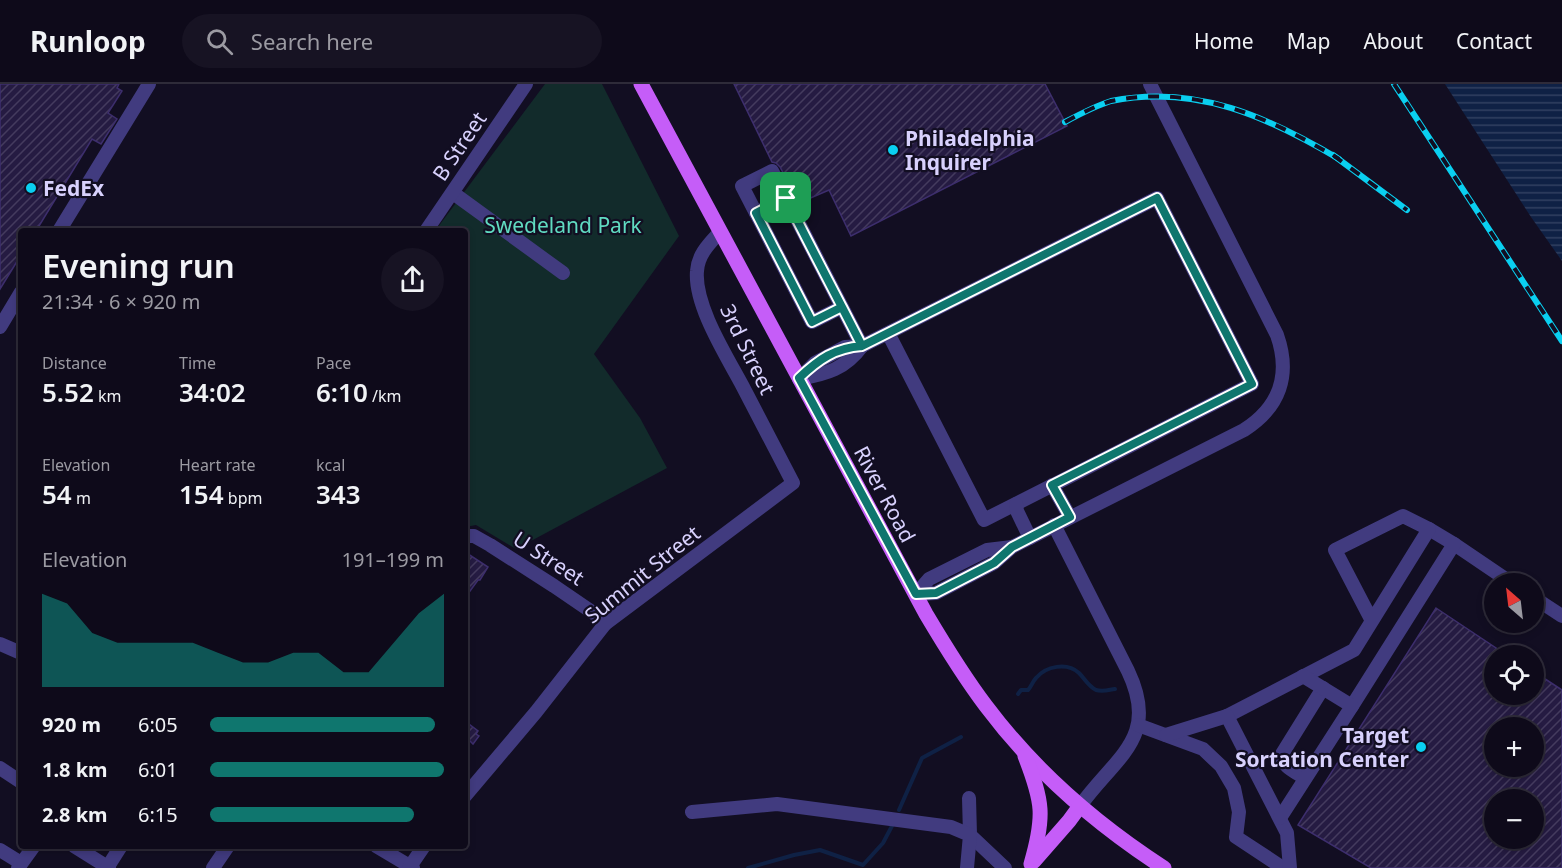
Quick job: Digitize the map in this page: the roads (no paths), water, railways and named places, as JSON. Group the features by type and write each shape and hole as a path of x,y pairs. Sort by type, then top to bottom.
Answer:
{"main road":[{"name":"River Road","path":"640,84 940,638 971,685 1023,750 1080,806 1118,837 1164,868"},
{"path":"1023,750 1036,784 1041,807 1040,829 1029,866"},
{"path":"1029,866 1080,806"}],"street":[{"path":"61,228 149,84"},
{"name":"B Street","path":"428,228 526,84"},
{"path":"916,594 936,593 994,563 1012,547 1030,537 1244,430 1271,406 1280,385 1283,360 1277,334 1150,84"},
{"path":"842,307 812,322 742,186 772,171 786,198 842,307 862,346"},
{"path":"453,193 563,273"},
{"path":"756,213 786,198"},
{"path":"799,378 822,375 852,360 862,346 1157,198 1252,384 984,520 888,333"},
{"name":"3rd Street","path":"720,232 700,257 697,273 699,294 719,341 793,483"},
{"path":"0,327 18,297"},
{"name":"Summit Street","path":"468,792 536,712 605,624 793,483"},
{"path":"1052,485 1070,517"},
{"path":"1016,504 1017,512 1030,537"},
{"path":"1372,621 1335,550 1403,516 1454,544 1497,573"},
{"path":"1054,525 1133,682 1139,704 1138,725 1131,744 1080,806"},
{"path":"1166,735 1227,716 1354,650 1429,529"},
{"name":"U Street","path":"468,536 474,536 490,545 554,586 605,624"},
{"path":"1280,818 1454,544"},
{"path":"1544,604 1562,616"},
{"path":"0,644 18,652"},
{"path":"1303,676 1352,706"},
{"path":"1305,778 1285,765 1281,759 1282,754 1323,688"},
{"path":"1227,716 1287,833 1290,868"},
{"path":"1138,725 1203,749 1221,766 1234,788 1239,812 1236,837 1283,868"},
{"path":"0,768 18,780"},
{"path":"967,868 970,835 969,798"},
{"path":"692,812 777,804 951,827 970,835 1005,868"},
{"path":"0,850 20,866 32,849"},
{"path":"79,849 108,868 119,849"},
{"path":"213,868 226,849"},
{"path":"381,849 411,868 422,849"}],"water":[{"path":"1445,84 1562,84 1562,261 1531,217"}],"waterway":[{"path":"1018,694 1021,690 1028,690 1040,674 1057,667 1069,667 1079,673 1096,690 1115,689"},
{"path":"899,810 922,758 961,737"},
{"path":"748,868 820,850 863,865 883,843 893,824"}],"railway":[{"path":"1394,84 1562,341"},
{"path":"1065,122 1111,101 1143,97 1173,97 1231,108 1258,118 1286,130 1339,159"},
{"path":"1333,155 1407,210"}],"place":[{"name":"Philadelphia Inquirer","path":"893,150"},
{"name":"FedEx","path":"31,188"},
{"name":"Target Sortation Center","path":"1421,747"}],"park label":[{"name":"Swedeland Park","path":"563,225"}]}
